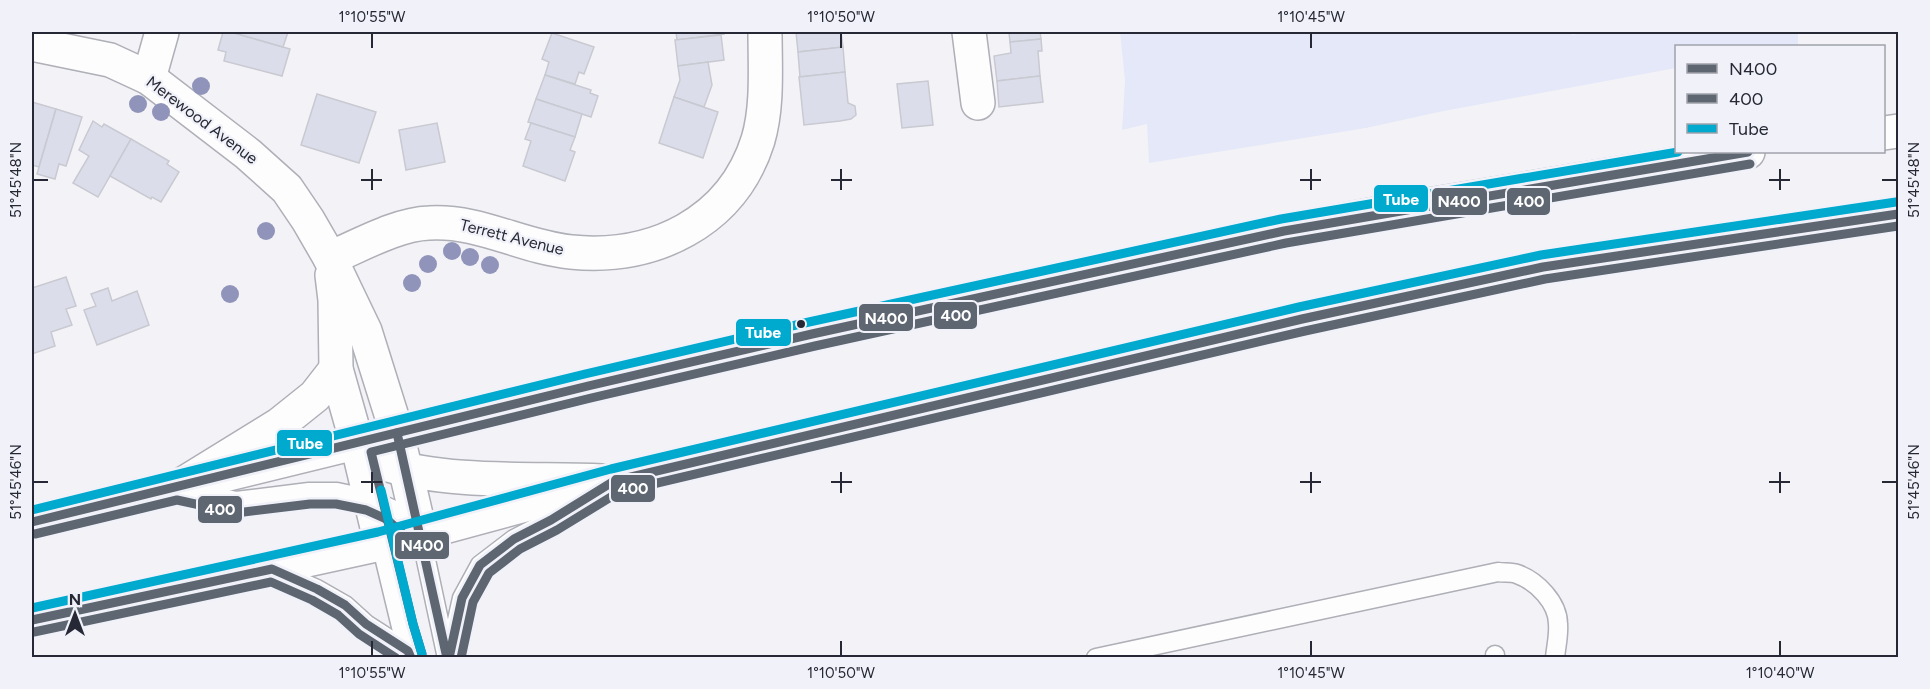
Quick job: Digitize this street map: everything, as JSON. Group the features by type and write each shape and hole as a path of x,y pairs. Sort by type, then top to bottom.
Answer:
{"main road":[{"path":"149,78 162,32"},
{"name":"Terrett Avenue","path":"330,258 405,228 426,223 476,226 570,252 630,251 652,246 679,234 722,204 748,164 758,140 762,116 765,32"},
{"path":"969,32 978,103"},
{"name":"Merewood Avenue","path":"32,44 110,60 149,78 248,154 287,189 308,219 330,258 365,331 397,433 420,532"},
{"path":"32,522 778,342 1284,231 1742,153"},
{"path":"32,620 381,544 615,481 1302,319 1543,267 1899,214"},
{"name":"Merewood Avenue","path":"330,258 335,300 336,369 357,443 381,544"},
{"path":"177,488 280,424 315,396 336,369"},
{"path":"357,443 369,456 386,464 426,474 615,481"}],"lane":[{"path":"448,657 462,598 480,565 514,539 551,520 615,481"},
{"path":"177,488 236,501 309,492 337,492 370,500 392,509 420,532 448,657"},
{"path":"381,544 410,654"},
{"path":"272,569 317,589 345,605 366,624 410,654"},
{"path":"1096,657 1498,572 1517,574 1532,582 1545,594 1556,611 1558,623 1554,657"}],"shaded area":[{"path":"1120,32 1575,32 1571,35 1590,32 1798,32 1798,45 1675,45 1675,68 1439,112 1366,128 1149,163 1147,124 1122,130 1125,81"}],"building":[{"path":"223,32 231,32 290,49 282,76 224,61 226,52 218,50"},
{"path":"231,32 288,32 283,47"},
{"path":"676,32 724,32 724,34 677,40"},
{"path":"796,32 841,32 843,47 798,52"},
{"path":"1009,32 1040,32 1041,39 1010,42"},
{"path":"552,33 594,47 584,74 579,72 575,84 545,75 549,62 542,59"},
{"path":"721,35 724,60 678,66 675,40"},
{"path":"1041,39 1042,51 1038,51 1040,76 997,81 994,56 1011,53 1010,42"},
{"path":"843,47 845,72 800,77 798,52"},
{"path":"708,62 712,85 704,107 674,97 680,80 678,66"},
{"path":"845,72 848,103 855,106 856,115 851,119 804,125 799,77"},
{"path":"545,75 591,90 590,93 598,96 591,117 536,99"},
{"path":"1040,76 1043,102 999,107 997,81"},
{"path":"928,81 933,125 902,128 897,84"},
{"path":"317,94 376,112 359,163 301,145"},
{"path":"674,97 718,112 703,158 659,143"},
{"path":"536,99 582,114 575,137 528,122"},
{"path":"32,102 56,109 39,167 32,165"},
{"path":"56,109 82,117 66,166 59,164 55,179 37,174"},
{"path":"93,121 102,127 104,124 131,139 98,197 73,183 89,156 79,150"},
{"path":"437,123 445,162 406,170 399,130"},
{"path":"531,123 575,137 570,150 575,152 565,181 523,166 531,141 525,139"},
{"path":"131,139 169,161 167,164 179,172 161,202 152,197 151,199 110,176"},
{"path":"66,277 76,306 66,309 72,325 51,332 55,346 32,354 32,288"},
{"path":"108,288 112,301 137,291 149,325 97,345 84,310 96,306 91,294"}],"transit line":[{"name":"Tube","path":"32,510 585,374 809,322 1281,219 1675,153"},
{"name":"N400","path":"32,522 588,386 812,334 1284,231 1742,153"},
{"name":"400","path":"422,654 371,452 815,346 1286,243 1750,164"},
{"name":"Tube","path":"32,608 378,532 611,469 1299,307 1541,255 1896,202"},
{"name":"N400","path":"449,658 462,598 480,565 514,539 551,520 614,481 1302,319 1543,267 1898,214"},
{"name":"400","path":"461,658 473,602 489,573 520,549 557,530 619,492 1305,331 1545,279 1898,226"},
{"name":"N400","path":"397,433 447,658"},
{"name":"Tube","path":"381,490 422,654"},
{"name":"400","path":"35,534 177,500 236,513 310,504 336,504 366,510 386,519 402,533"},
{"name":"N400","path":"32,620 272,569 317,589 345,605 366,624 408,651 411,658"},
{"name":"400","path":"34,632 271,582 312,600 338,615 359,634 396,658"}]}
